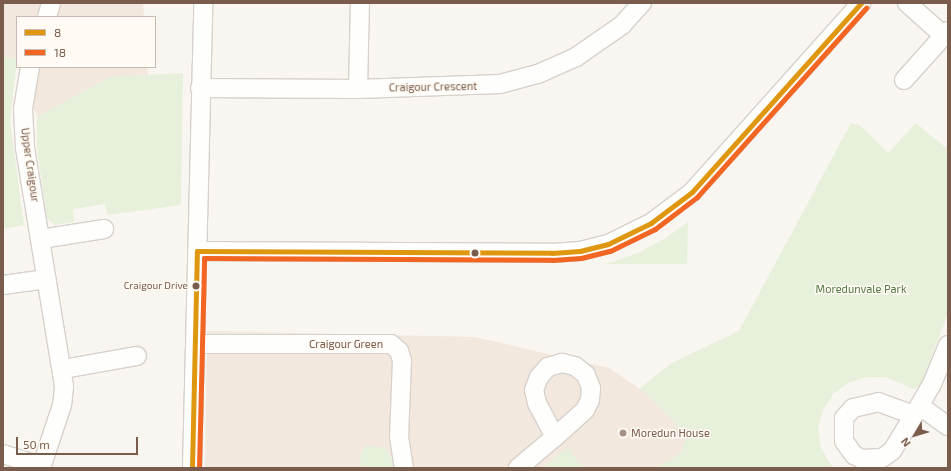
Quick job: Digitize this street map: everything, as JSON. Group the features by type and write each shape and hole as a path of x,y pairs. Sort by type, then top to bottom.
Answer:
{"street":[{"path":"47,16 51,3"},
{"path":"192,468 203,3"},
{"path":"358,89 360,3"},
{"name":"Craigour Crescent","path":"200,88 358,89 487,86 525,78 561,64 590,49 622,25 642,3"},
{"path":"904,80 946,34 907,3"},
{"path":"197,251 552,253 580,251 608,244 651,223 692,192 857,5"},
{"name":"Upper Craigour","path":"3,454 41,467 62,405 63,369 25,148 23,109 30,68"},
{"path":"41,239 104,229"},
{"path":"3,285 47,279"},
{"name":"Craigour Green","path":"196,344 391,344 399,351 402,360 399,437 404,468"},
{"path":"948,345 917,411 948,426"},
{"path":"63,369 137,356"},
{"path":"518,468 555,437"}],"shaded area":[{"path":"3,3 143,3 144,16 16,16 16,58 3,57"},
{"path":"21,68 147,68 148,75 110,77 37,117"},
{"path":"207,331 475,337 609,368 704,432 670,468 205,468"}],"green space":[{"path":"3,57 16,58 10,121 24,225 3,229"},
{"path":"183,73 181,205 108,215 105,204 73,209 74,222 55,225 50,221 47,218 37,149 37,117 110,77"},
{"name":"Moredunvale Park","path":"851,123 861,126 888,153 916,123 945,147 948,144 948,313 921,384 913,389 886,377 867,377 850,382 833,394 823,410 818,428 821,448 833,468 653,468 669,461 681,452 686,439 676,424 640,388 672,363 739,331"},
{"path":"688,222 687,264 607,264 640,252 666,238"},
{"path":"368,445 384,448 389,453 395,468 360,468 361,452"},
{"path":"567,448 585,468 542,468"}],"transit line":[{"name":"8","path":"192,468 197,251 552,253 580,251 608,244 651,223 692,192 861,3"},
{"name":"18","path":"199,468 204,258 552,260 581,258 610,251 655,229 697,197 866,8"}],"place":[{"name":"Craigour Drive","path":"196,286"},
{"name":"Moredun House","path":"623,433"}]}
